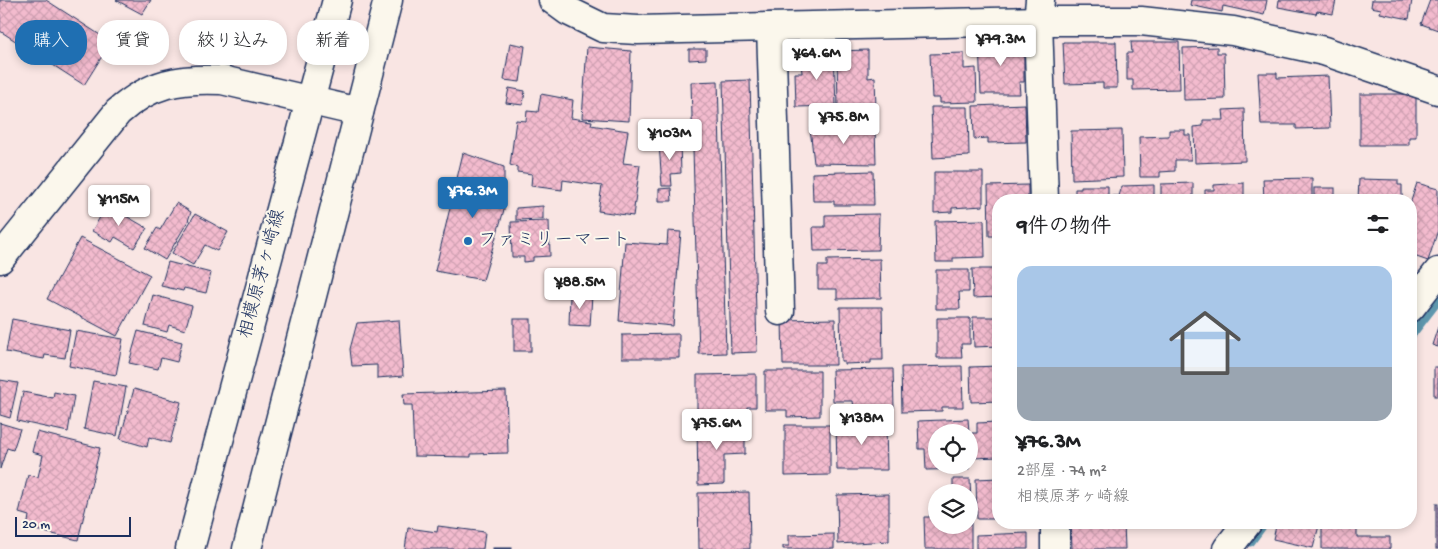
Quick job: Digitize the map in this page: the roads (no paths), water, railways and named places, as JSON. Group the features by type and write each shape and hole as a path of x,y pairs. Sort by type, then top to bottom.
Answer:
{"street":[{"name":"相模原茅ヶ崎線","path":"190,549 337,0"},
{"path":"247,549 388,0"},
{"path":"561,5 603,28 638,30 771,27 1039,11 1233,31 1324,51 1438,90"},
{"path":"1039,11 1044,194"},
{"path":"771,27 780,311"},
{"path":"0,259 118,112 136,96 160,85 202,79 238,82 359,112"},
{"path":"1417,299 1438,272"},
{"path":"1055,529 1055,549"},
{"path":"1227,549 1243,529"}],"waterway":[{"path":"1417,326 1438,299"},
{"path":"1250,541 1259,529"}],"place":[{"name":"ファミリーマート","path":"468,241"}]}
